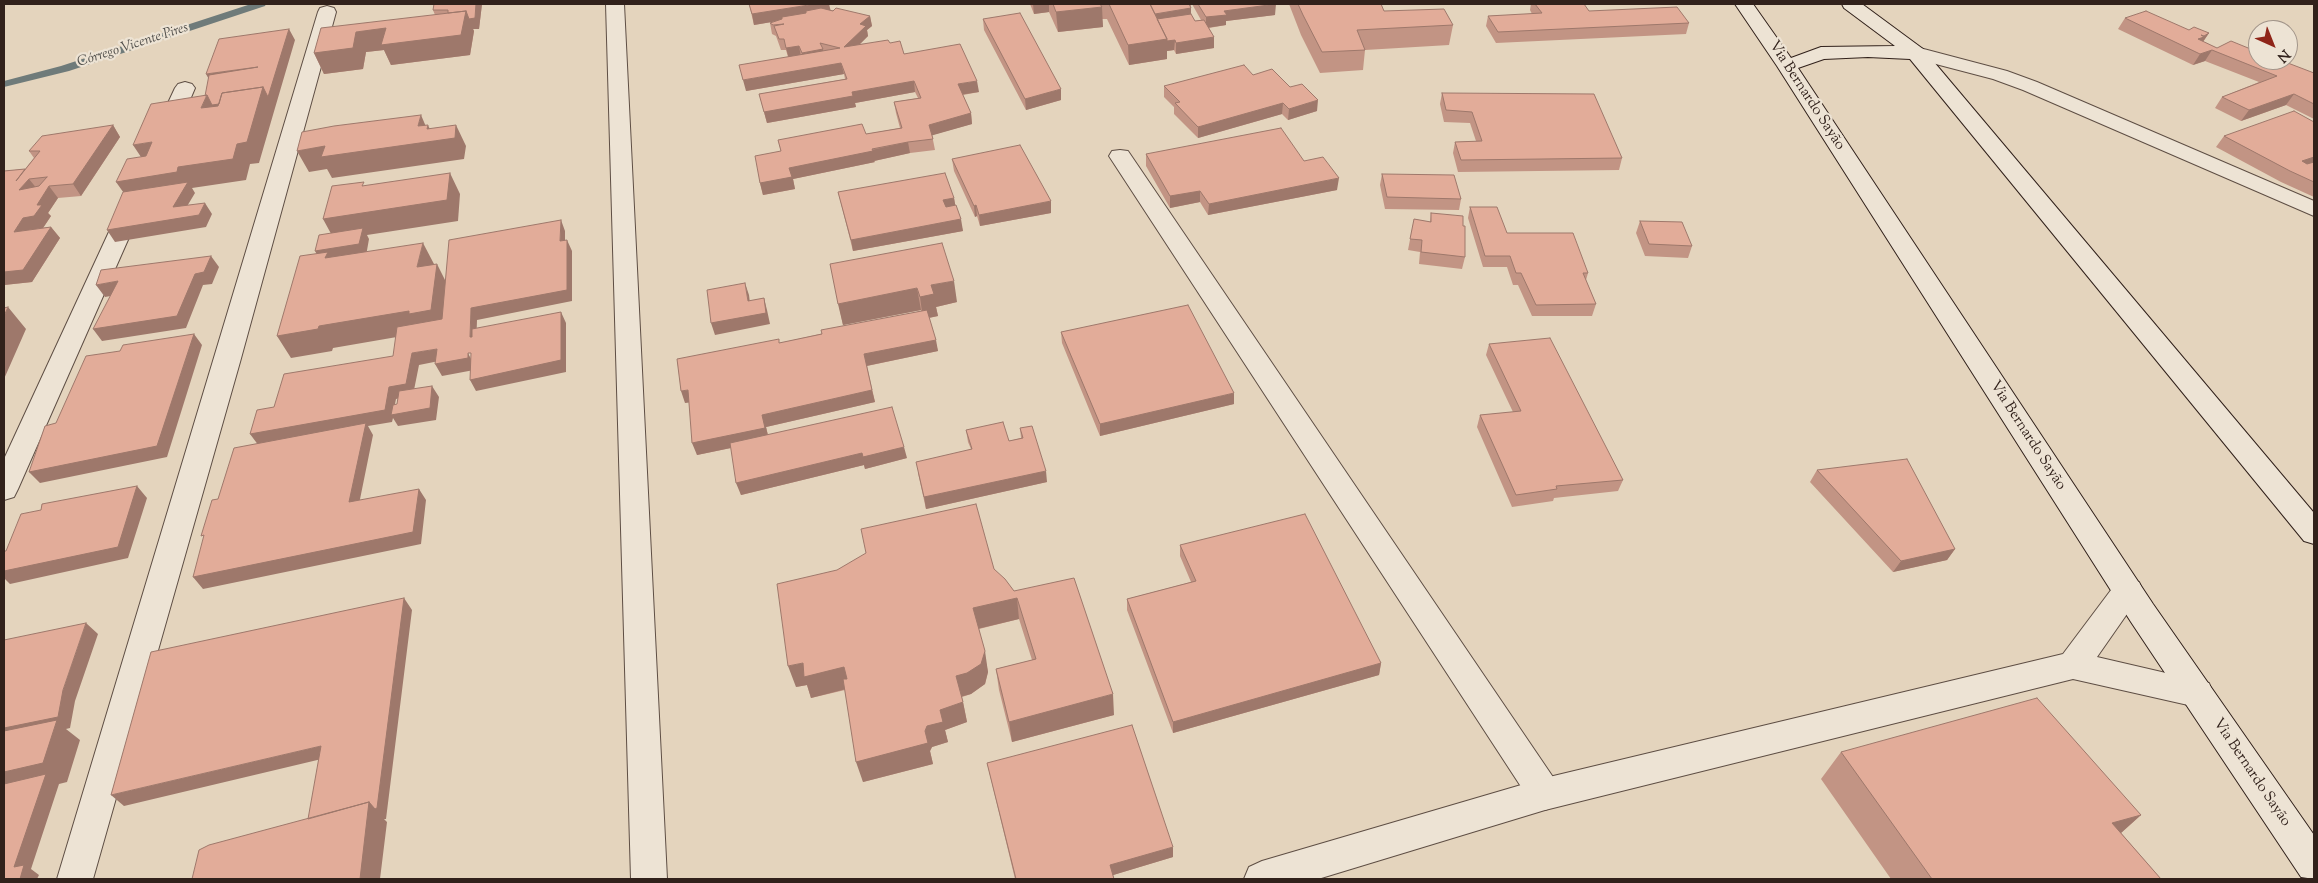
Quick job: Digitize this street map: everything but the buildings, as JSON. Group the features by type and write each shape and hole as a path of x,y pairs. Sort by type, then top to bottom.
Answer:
{"street":[{"path":"616,4 649,879"},
{"name":"Via Bernardo Sayão","path":"1744,4 1787,66 2128,591 2314,865"},
{"path":"1851,4 1916,53 2314,533"},
{"path":"75,879 228,362 327,12"},
{"path":"1787,66 1821,53 1868,51 1916,53 2000,75 2030,86 2314,209"},
{"path":"156,152 185,88"},
{"path":"1120,156 1545,794"},
{"path":"4,488 140,188"},
{"path":"2073,665 2128,591"},
{"path":"1262,879 1545,794 2073,665 2197,693"}],"waterway":[{"name":"Córrego Vicente Pires","path":"4,84 65,69 261,4"}]}
